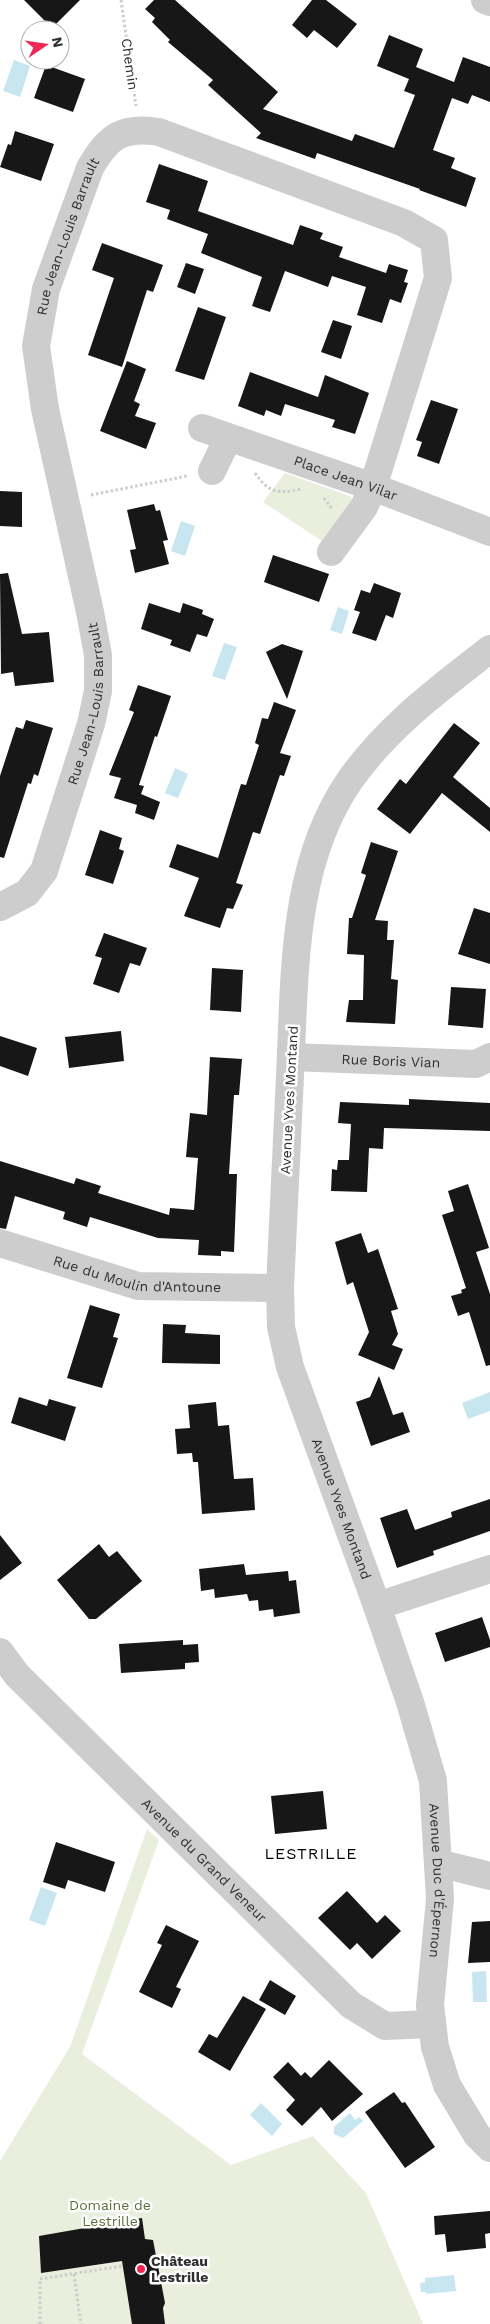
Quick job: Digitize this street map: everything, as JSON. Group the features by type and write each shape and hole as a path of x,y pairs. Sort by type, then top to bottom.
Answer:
{"street":[{"path":"485,0 490,2"},
{"name":"Rue Jean-Louis Barrault","path":"0,907 27,893 44,870 91,724 98,691 98,655 40,385 36,346 46,290 90,168 100,150 119,134 140,129 159,132 404,223 434,240 438,278 373,487"},
{"name":"Place Jean Vilar","path":"202,428 373,487 490,532"},
{"path":"212,471 228,438"},
{"path":"339,541 364,507 373,487"},
{"name":"Avenue Yves Montand","path":"377,1606 290,1367 281,1327 280,1288 291,1057 300,922 311,862 328,818 350,781 379,743 412,710 490,649"},
{"name":"Rue Boris Vian","path":"291,1057 476,1064 490,1057"},
{"name":"Rue du Moulin d'Antoune","path":"0,1242 138,1286 280,1288"},
{"path":"377,1606 490,1570"},
{"name":"Avenue Duc d'Épernon","path":"377,1606 410,1702 434,1781 440,1899 430,2005 435,2047 448,2085 477,2135 490,2148"},
{"name":"Avenue du Grand Veneur","path":"0,1652 9,1679 350,2005 385,2026 432,2024"},
{"path":"438,1863 490,1876"}],"path":[{"name":"Chemin","path":"121,0 140,129"},
{"path":"252,470 263,484 272,491 282,492 308,489"},
{"path":"66,501 212,471"},
{"path":"320,494 339,541"},
{"path":"40,2324 40,2279 122,2266"},
{"path":"74,2274 81,2324"}],"green space":[{"path":"285,473 350,496 354,502 325,543 263,502"},
{"name":"Domaine de Lestrille","path":"147,1829 159,1840 82,2054 231,2165 313,2136 366,2193 423,2324 0,2324 0,2161 70,2047"}],"water":[{"path":"14,60 20,62 20,70 29,70 20,97 3,91"},
{"path":"181,521 195,526 185,556 171,551"},
{"path":"338,607 349,611 342,634 330,630"},
{"path":"224,643 237,647 225,680 212,676"},
{"path":"175,768 188,774 178,798 165,793"},
{"path":"490,1392 490,1411 468,1419 462,1403"},
{"path":"41,1887 57,1893 45,1926 29,1920"},
{"path":"486,1971 487,2002 473,2002 472,1972"},
{"path":"261,2103 282,2124 272,2136 250,2115"},
{"path":"350,2113 355,2120 359,2117 363,2121 343,2138 334,2134 334,2127"},
{"path":"454,2275 456,2291 426,2294 426,2292 421,2292 420,2283 425,2282 425,2278"}],"building":[{"path":"24,0 80,0 60,20 44,20"},
{"path":"154,0 175,0 278,92 263,109 352,141 355,134 394,148 415,95 404,91 409,79 377,66 389,35 423,49 416,67 454,82 463,57 490,67 490,102 472,95 468,104 452,98 433,150 455,158 451,168 476,178 466,207 317,153 315,159 256,138 261,133 208,85 213,80 168,42 170,40 152,22 155,18 145,9"},
{"path":"312,0 326,0 357,24 337,48 314,30 307,38 292,25"},
{"path":"44,70 60,70 85,79 73,112 34,98"},
{"path":"15,131 54,144 41,181 0,167 8,144 11,145"},
{"path":"159,164 208,181 198,211 293,245 300,225 323,233 320,239 343,247 339,257 386,273 389,264 408,270 404,282 408,283 401,303 390,299 382,323 357,315 366,287 332,276 328,287 285,271 270,312 252,306 262,277 201,253 208,234 167,219 170,210 146,202"},
{"path":"102,243 163,265 153,292 147,290 122,367 88,355 114,278 92,270"},
{"path":"186,263 204,269 195,294 177,287"},
{"path":"198,307 226,317 204,380 175,371"},
{"path":"333,320 352,326 341,359 321,352"},
{"path":"127,361 146,369 134,401 140,404 135,416 156,423 146,449 100,431"},
{"path":"250,372 318,397 325,375 369,393 355,434 332,427 335,420 285,404 281,416 266,410 264,416 238,406"},
{"path":"431,400 458,409 439,464 417,456 422,442 416,440"},
{"path":"0,491 22,492 22,527 0,526"},
{"path":"154,504 156,511 160,510 168,540 163,541 169,564 135,573 130,550 136,549 127,510"},
{"path":"273,555 329,574 319,602 264,582"},
{"path":"8,573 22,634 49,632 54,682 15,686 13,672 1,674 0,574"},
{"path":"374,583 401,593 393,618 386,615 376,641 352,633 360,612 354,610 361,590 370,593"},
{"path":"149,603 180,613 183,603 203,610 202,614 214,619 207,637 197,634 190,652 170,645 172,640 141,629"},
{"path":"282,644 303,651 287,699 266,652"},
{"path":"138,685 171,696 157,737 155,736 139,785 144,786 141,794 160,802 154,820 135,813 137,805 114,798 121,778 109,775 134,712 129,710"},
{"path":"274,702 296,710 280,753 291,756 284,776 280,775 260,834 253,832 236,883 243,885 233,909 227,908 220,928 184,916 199,878 169,867 177,844 218,858 241,784 246,785 259,745 255,743 262,718 268,719"},
{"path":"26,720 53,728 38,776 34,774 31,784 28,783 4,858 0,857 0,776 16,727 23,729"},
{"path":"454,723 480,743 453,777 490,808 490,832 442,793 410,834 377,809 400,779 406,784"},
{"path":"100,830 122,838 119,849 124,851 113,884 85,875"},
{"path":"371,842 398,851 375,920 388,921 387,940 394,940 391,979 398,980 395,1024 346,1022 349,1000 363,1000 364,955 347,954 349,918 352,918 366,875 361,873"},
{"path":"474,908 490,913 490,964 458,954"},
{"path":"104,933 147,948 140,966 130,963 119,993 93,984 102,958 95,956"},
{"path":"212,968 243,970 241,1012 210,1010"},
{"path":"451,987 486,989 483,1028 448,1025"},
{"path":"121,1031 124,1061 69,1068 65,1037"},
{"path":"0,1036 37,1048 28,1076 0,1066"},
{"path":"210,1057 242,1059 239,1095 234,1095 229,1174 237,1174 234,1252 221,1251 221,1256 198,1255 199,1240 158,1238 90,1217 87,1227 63,1219 65,1212 15,1196 6,1229 0,1228 0,1161 74,1184 76,1178 101,1186 98,1193 169,1215 170,1208 194,1210 198,1158 186,1157 190,1113 207,1115"},
{"path":"409,1099 490,1103 490,1131 384,1128 383,1149 369,1148 367,1192 331,1191 332,1169 337,1170 338,1160 349,1160 351,1124 338,1123 340,1102 409,1105"},
{"path":"468,1184 489,1248 476,1252 490,1294 490,1365 486,1366 469,1312 458,1316 451,1296 462,1293 461,1290 466,1288 442,1215 454,1211 448,1191"},
{"path":"361,1233 368,1253 378,1249 398,1309 391,1311 398,1334 392,1345 403,1349 394,1370 358,1355 369,1332 353,1282 347,1285 335,1242"},
{"path":"90,1305 120,1314 113,1337 118,1338 102,1388 67,1378"},
{"path":"163,1324 186,1325 185,1333 220,1335 220,1364 162,1363"},
{"path":"379,1376 393,1415 403,1412 410,1432 371,1446 356,1402 370,1397"},
{"path":"19,1397 47,1406 49,1399 76,1407 65,1441 11,1423"},
{"path":"216,1402 218,1426 229,1425 234,1479 253,1478 255,1510 202,1514 198,1462 193,1462 192,1453 177,1454 175,1429 190,1428 188,1405"},
{"path":"490,1499 490,1531 433,1551 434,1555 397,1568 380,1518 407,1509 415,1530 452,1517 451,1512"},
{"path":"0,1535 22,1563 0,1580"},
{"path":"99,1544 109,1557 117,1551 142,1581 96,1619 89,1619 57,1580"},
{"path":"244,1564 246,1575 288,1571 289,1581 296,1580 300,1613 274,1617 273,1609 259,1611 258,1600 249,1601 247,1594 215,1598 214,1589 201,1591 199,1569"},
{"path":"482,1617 490,1640 490,1647 445,1662 435,1633"},
{"path":"183,1640 183,1645 198,1644 199,1662 185,1663 185,1669 121,1673 119,1644"},
{"path":"323,1791 327,1829 275,1834 271,1796"},
{"path":"56,1842 115,1862 105,1892 68,1880 65,1889 43,1882"},
{"path":"347,1891 377,1923 385,1915 401,1931 372,1959 357,1943 350,1950 318,1918"},
{"path":"490,1921 490,1962 468,1963 472,1922"},
{"path":"166,1925 199,1941 176,1987 181,1989 172,2008 139,1992 162,1945 157,1943"},
{"path":"270,1980 296,1996 285,2015 259,2000"},
{"path":"243,1996 266,2009 230,2071 198,2052 209,2034 217,2038"},
{"path":"329,2060 363,2094 332,2121 321,2107 302,2126 286,2110 295,2100 273,2077 288,2062 301,2076 305,2072 311,2078"},
{"path":"394,2092 402,2103 405,2102 435,2147 405,2168 365,2112"},
{"path":"490,2211 490,2233 485,2234 486,2248 447,2252 445,2234 435,2235 434,2216"},
{"name":"Château Lestrille","path":"142,2218 145,2239 153,2240 165,2303 163,2308 165,2324 132,2324 122,2261 41,2273 39,2236"}],"place":[{"name":"Château Lestrille","path":"141,2269"}],"district":[{"name":"LESTRILLE","path":"311,1853"}]}
